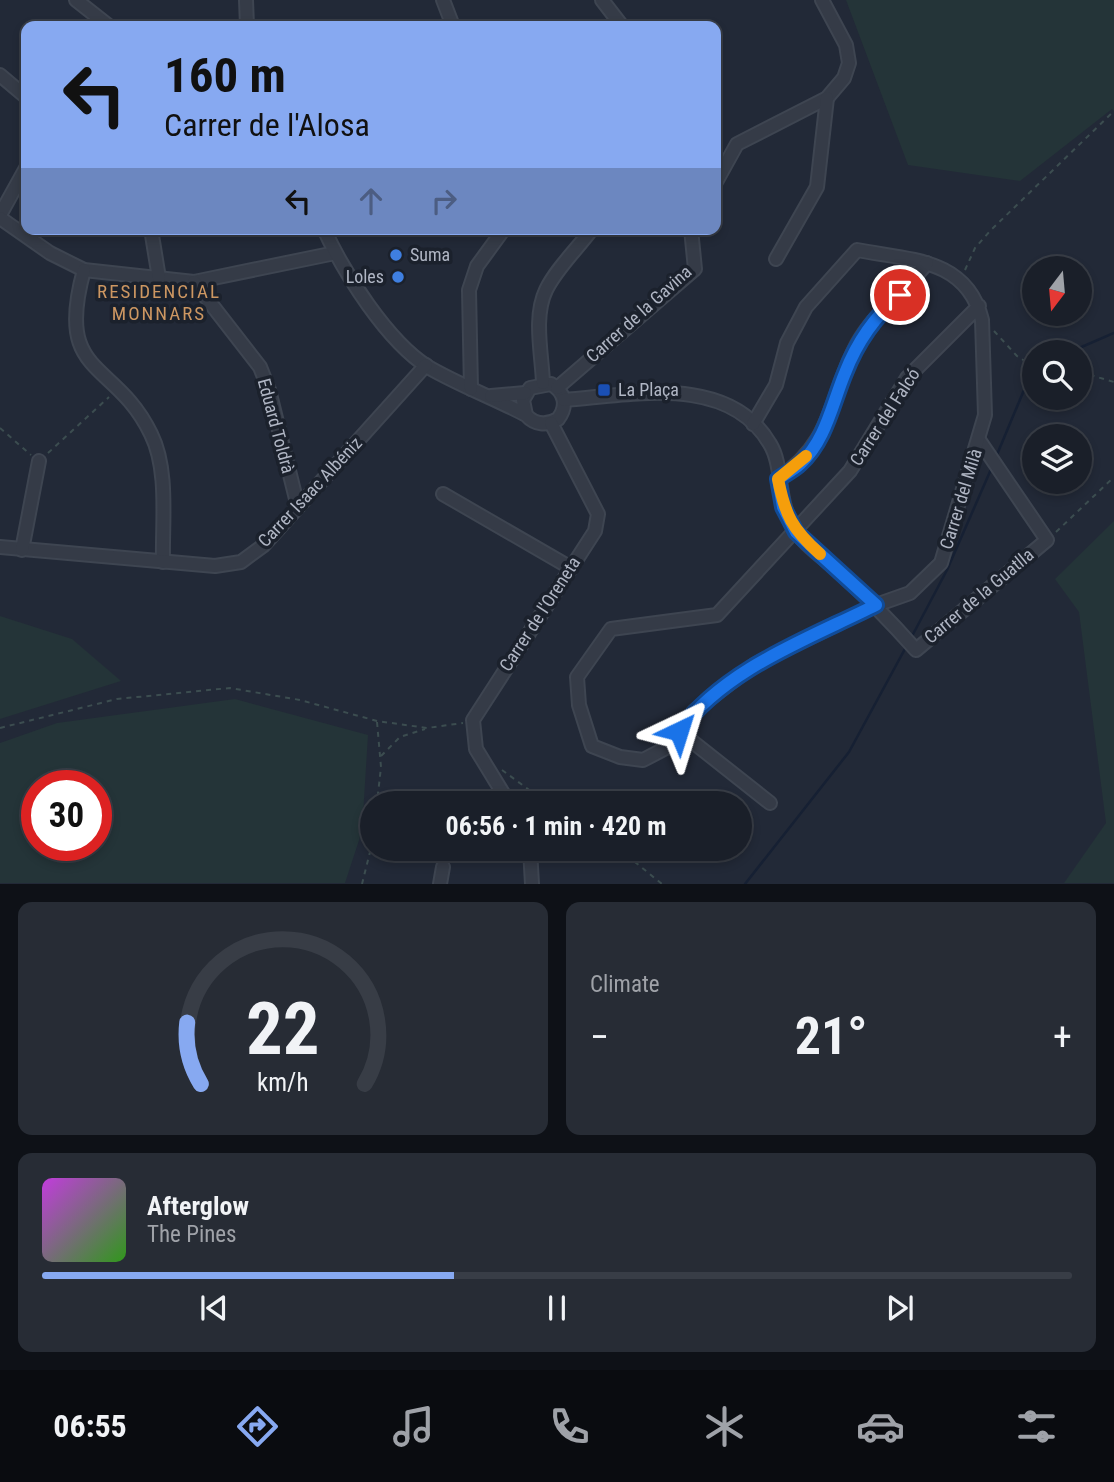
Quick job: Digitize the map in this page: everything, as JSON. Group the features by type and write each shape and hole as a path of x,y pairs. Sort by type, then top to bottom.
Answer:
{"street":[{"path":"76,0 103,21"},
{"path":"246,0 247,21"},
{"path":"443,0 451,21"},
{"path":"602,0 618,21"},
{"path":"721,173 737,144 827,98 844,78 849,63 846,46 822,0"},
{"path":"0,75 21,93"},
{"path":"776,260 817,187 827,98"},
{"path":"21,177 0,217 21,232"},
{"path":"25,235 50,253 84,270 194,282 335,253"},
{"path":"152,235 159,278"},
{"path":"327,235 335,253 379,318 426,365 490,396 537,423 551,423 562,413 564,400 557,388 543,383 530,388 525,393 523,407 526,415"},
{"path":"471,389 469,290 477,266 500,235"},
{"path":"543,383 541,304 546,289 588,235"},
{"name":"Carrer de la Gavina","path":"557,388 695,269 692,235"},
{"path":"753,424 776,385 787,343 806,307 857,250 943,268 960,280 979,306"},
{"path":"778,479 800,464 818,439 828,422 858,344 885,307 900,295 927,263"},
{"path":"84,270 76,300 76,333 94,368 135,408 152,435 158,452 163,562"},
{"name":"Eduard Toldrà","path":"194,282 260,367 269,390 298,507"},
{"name":"Carrer del Milà","path":"679,731 694,711 754,665 876,605 910,593 941,563 985,415 982,320 979,306"},
{"name":"Carrer del Falcó","path":"679,731 666,748 643,760 620,757 593,746 579,705 577,677 611,629 717,615 850,471 907,378 979,306"},
{"name":"Carrer Isaac Albéniz","path":"0,547 215,566 241,562 264,545 426,365"},
{"path":"564,400 676,392 725,404 753,424 771,444 777,462 783,507 796,532 876,605"},
{"path":"490,396 525,393"},
{"name":"Carrer de l'Oreneta","path":"473,720 595,531 598,514 551,423"},
{"name":"Carrer de la Guatlla","path":"876,605 911,644 1047,540 979,440"},
{"path":"22,550 39,461"},
{"path":"443,494 571,568"},
{"path":"473,720 476,749 502,791"},
{"path":"679,731 770,803"},
{"path":"531,861 532,884"},
{"path":"440,884 443,867"}],"path":[{"path":"960,280 975,248 991,230 1114,111"},
{"path":"982,320 1022,360"},
{"path":"1092,376 1114,382"},
{"path":"0,428 39,461 117,390"},
{"path":"1047,540 1114,477"},
{"path":"0,728 117,699 230,688 300,700 377,721 426,728"},
{"path":"380,757 400,737 426,728 473,720"},
{"path":"377,721 380,757 378,791"},
{"path":"488,766 505,770 532,791"},
{"path":"362,884 368,861"},
{"path":"634,861 663,884"}],"shaded area":[{"path":"846,0 1114,0 1114,111 1112,109 1020,181 908,165"},
{"path":"1114,521 1114,883 1064,883 1106,823 1079,612 1055,579"},
{"path":"0,616 72,639 121,681 0,719"},
{"path":"235,699 368,735 364,791 360,791 360,837 345,883 0,883 0,743 57,723"}],"waterway":[{"path":"1092,342 1114,333"},
{"path":"996,457 1022,395"},
{"path":"911,638 947,570 992,467"},
{"path":"745,884 849,752 906,647"}],"slow traffic":[{"path":"806,456 800,464 778,479 783,507 796,532 820,554"}],"place":[{"name":"Suma","path":"396,255"},
{"name":"Loles","path":"398,277"},
{"name":"La Plaça","path":"604,390"}],"district":[{"name":"RESIDENCIAL MONNARS","path":"159,302"}],"route":[{"path":"679,731 694,711 754,665 876,605 796,532 783,507 778,479 800,464 818,439 828,422 845,370 858,344 885,307 900,295"}]}
